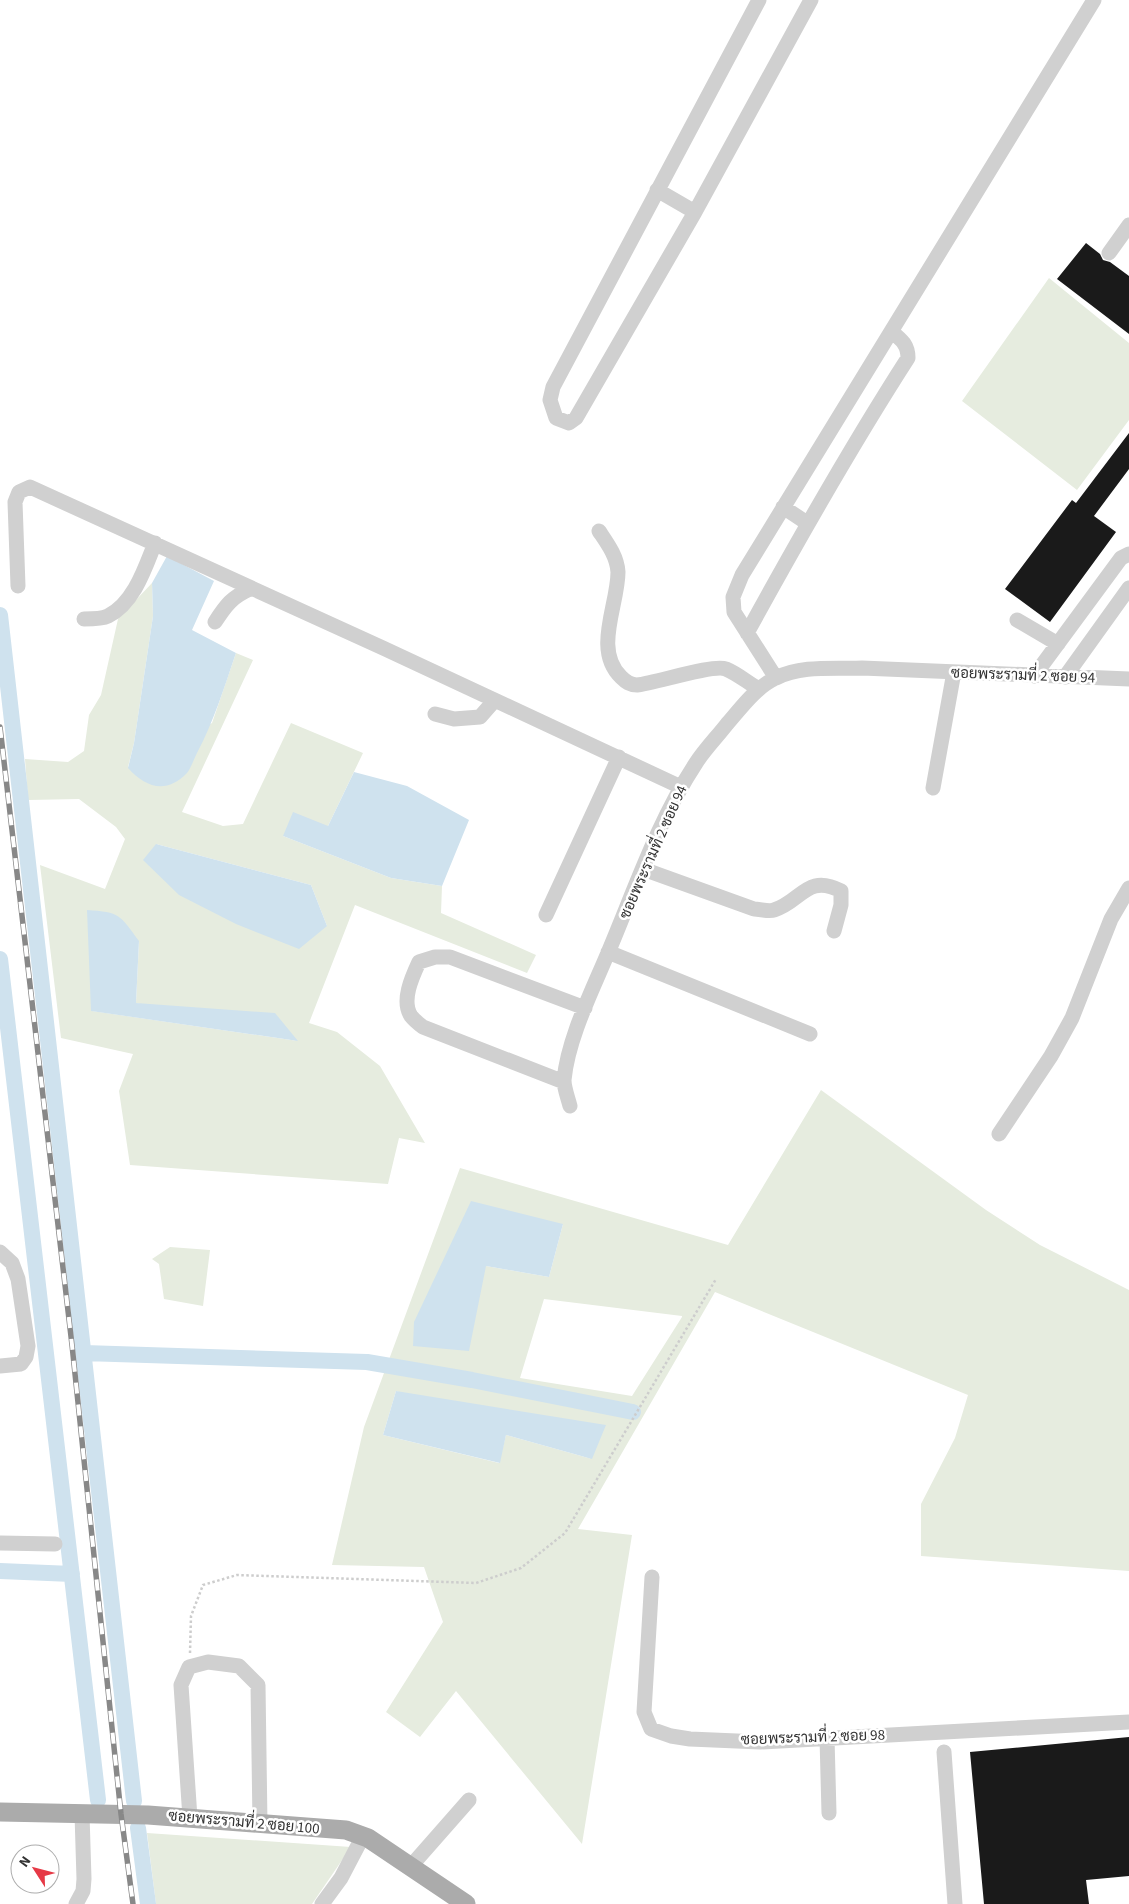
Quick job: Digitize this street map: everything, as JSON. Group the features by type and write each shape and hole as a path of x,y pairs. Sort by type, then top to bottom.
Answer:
{"main road":[{"name":"ซอยพระรามที่ 2 ซอย 100","path":"0,1812 135,1814 346,1830 363,1836 466,1904"}],"street":[{"path":"759,0 553,387 550,400 556,418 569,423 576,418 695,212 811,0"},
{"path":"776,678 734,612 733,597 742,575 1094,0"},
{"path":"657,190 695,212"},
{"path":"1109,253 1129,225"},
{"path":"747,633 807,523 865,425 908,358 906,345 892,332"},
{"path":"844,410 865,425"},
{"path":"18,586 15,502 19,492 30,487 682,787"},
{"path":"783,507 807,523"},
{"path":"599,531 613,552 618,571 610,616 608,655 614,671 627,683 636,685 712,668 725,668 759,689"},
{"path":"84,619 107,617 124,604 136,587 155,543"},
{"path":"1034,676 1121,558 1129,554"},
{"path":"1065,677 1129,588"},
{"path":"215,622 225,606 236,596 250,589"},
{"path":"1017,620 1058,644"},
{"name":"ซอยพระรามที่ 2 ซอย 94","path":"570,1106 564,1082 569,1055 585,1008 643,869 682,787 697,761 759,689 776,678 793,672 819,669 862,668 1129,679"},
{"path":"933,788 954,672"},
{"path":"435,714 454,719 480,717 494,701"},
{"path":"546,915 619,757"},
{"path":"643,869 754,909 773,911 811,887 822,884 833,887 840,891 841,905 834,931"},
{"path":"999,1134 1051,1056 1072,1018 1111,919 1129,888"},
{"path":"608,952 810,1034"},
{"path":"564,1082 422,1028 410,1015 407,998 412,977 419,962 436,956 450,957 585,1008"},
{"path":"0,1252 12,1263 18,1279 28,1346 26,1357 21,1364 0,1366"},
{"path":"0,1542 55,1544"},
{"name":"ซอยพระรามที่ 2 ซอย 98","path":"652,1577 644,1712 652,1728 671,1736 690,1739 760,1742 1129,1722"},
{"path":"190,1818 181,1684 189,1667 208,1662 239,1666 258,1686 260,1824"},
{"path":"827,1738 829,1813"},
{"path":"944,1752 956,1904"},
{"path":"411,1866 469,1800"},
{"path":"76,1904 83,1891 84,1878 82,1814"},
{"path":"322,1904 341,1878 363,1836"}],"path":[{"path":"189,1667 191,1616 202,1585 237,1575 476,1583 521,1568 565,1533 716,1279"}],"shaded area":[{"path":"1049,278 1129,343 1129,420 1077,490 962,401"},
{"path":"152,583 153,616 134,743 128,767 212,723 236,653 253,660 182,812 223,826 243,824 291,723 363,753 328,826 283,836 391,878 442,886 441,913 536,955 527,973 355,905 309,1023 337,1032 380,1066 425,1143 399,1138 388,1184 130,1165 119,1091 133,1054 61,1038 40,865 105,889 125,839 116,827 79,799 28,800 25,759 68,762 84,751 89,715 101,695 118,619","holes":["156,844 311,885 327,926","139,941 136,1003 298,1041 92,1011"]},
{"path":"821,1090 986,1210 1040,1245 1129,1290 1129,1571 921,1556 921,1504 955,1438 968,1395 715,1292 578,1529 632,1535 582,1844 456,1691 420,1737 386,1712 443,1622 424,1567 332,1565 364,1427 460,1168 728,1245","holes":["563,1224 549,1277 486,1266","544,1299 682,1316 632,1396 520,1378","396,1391 592,1459 506,1435 499,1463 383,1435"]},
{"path":"170,1247 210,1250 203,1306 164,1299 159,1264 152,1259"},
{"path":"147,1833 351,1847 312,1904 156,1904"}],"water":[{"path":"167,556 214,581 192,630 236,653 214,717 187,773 171,784 156,786 141,780 128,768 134,743 153,616 152,583"},
{"path":"354,772 407,786 469,820 442,886 391,878 283,836 293,812 328,826"},
{"path":"156,844 311,885 327,926 299,949 236,924 179,895 143,860"},
{"path":"87,910 106,912 118,916 128,925 139,941 136,1003 275,1013 298,1041 91,1011"},
{"path":"471,1201 563,1224 549,1277 486,1266 469,1351 413,1346 414,1322"},
{"path":"396,1391 606,1425 592,1459 506,1435 500,1463 383,1435"}],"building":[{"path":"1086,243 1100,254 1103,260 1110,262 1129,276 1129,334 1057,279"},
{"path":"1129,433 1129,469 1094,516 1116,532 1050,622 1005,589 1072,500 1076,503"},
{"path":"1129,1737 1129,1876 1086,1880 1089,1904 984,1904 970,1752"}],"waterway":[{"path":"0,615 134,1801"},
{"path":"0,959 98,1800"},
{"path":"84,1353 367,1362 472,1380 633,1412"},
{"path":"0,1571 72,1574"},
{"path":"138,1828 148,1904"}],"railway":[{"path":"0,727 72,1345 121,1814 133,1904"}]}
